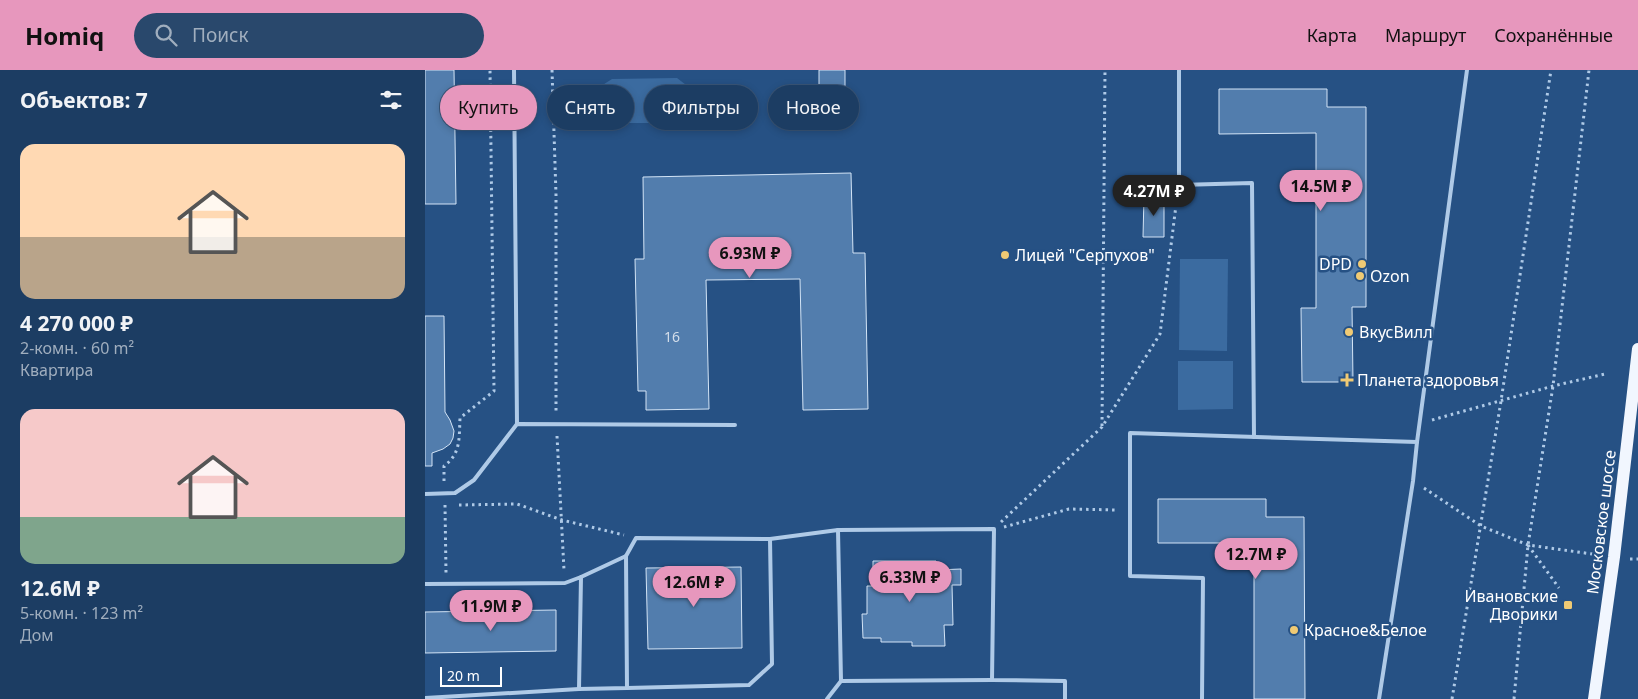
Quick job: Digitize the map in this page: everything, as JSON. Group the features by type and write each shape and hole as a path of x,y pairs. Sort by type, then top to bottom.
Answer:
{"main road":[{"name":"Московское шоссе","path":"1594,699 1614,557 1638,349"}],"lane":[{"path":"425,494 455,493 474,480 517,424 514,70"},
{"path":"1179,70 1179,185 1252,183 1254,437"},
{"path":"1379,699 1413,481 1419,423 1467,70"},
{"path":"517,424 735,424"},
{"path":"1202,699 1203,578 1130,576 1130,433 1417,442"},
{"path":"627,688 625,556 636,538 770,539 839,530 994,529 992,680"},
{"path":"827,699 841,681 839,530"},
{"path":"425,698 579,689 749,685 772,664 770,539"},
{"path":"425,584 565,583 625,556"},
{"path":"579,689 581,577"},
{"path":"841,681 1065,681 1065,699"},
{"path":"511,693 511,699"}],"path":[{"path":"447,584 444,466 453,460 459,444 460,418 494,391 490,70"},
{"path":"552,70 556,205 556,424 565,583"},
{"path":"1102,427 1105,70"},
{"path":"1452,699 1501,401 1551,70"},
{"path":"1514,699 1528,545 1553,386 1589,70"},
{"path":"994,529 1102,427 1160,334 1179,185"},
{"path":"1419,423 1553,386 1605,374"},
{"path":"1413,481 1481,526 1528,545 1638,559"},
{"path":"445,506 517,504 562,520 636,538"},
{"path":"994,529 1069,509 1130,510"},
{"path":"1528,545 1559,588"}],"shaded area":[{"path":"677,78 686,85 644,85 644,123 634,123 634,85 603,85 612,79"},
{"path":"1180,259 1228,259 1227,351 1179,350"},
{"path":"1178,361 1233,361 1233,409 1178,410"}],"building":[{"path":"425,70 454,70 454,85 440,85 440,130 455,130 456,204 425,204"},
{"path":"819,70 845,70 845,85 819,85"},
{"path":"1219,89 1327,89 1327,107 1366,107 1366,307 1352,307 1353,382 1302,382 1301,308 1316,308 1316,133 1219,134"},
{"path":"851,173 853,253 865,253 868,409 803,410 800,279 706,280 709,409 646,410 646,391 638,391 635,259 644,259 643,177"},
{"path":"1144,196 1164,197 1164,237 1143,237"},
{"path":"425,316 444,316 445,412 454,431 450,444 432,453 432,466 425,466"},
{"path":"1158,499 1266,499 1266,517 1304,517 1305,699 1254,699 1254,543 1158,543"},
{"path":"873,561 936,561 936,570 961,569 961,585 952,585 953,625 944,625 945,646 912,646 912,642 881,642 881,638 863,638 862,614 867,614 867,586 873,586"},
{"path":"741,567 742,648 648,649 646,568"},
{"path":"556,610 556,651 425,653 425,612"}],"place":[{"name":"Лицей \"Серпухов\"","path":"1005,255"},
{"name":"DPD","path":"1362,264"},
{"name":"Ozon","path":"1360,276"},
{"name":"ВкусВилл","path":"1349,332"},
{"name":"Планета здоровья","path":"1347,380"},
{"name":"Ивановские Дворики","path":"1568,605"},
{"name":"Красное&Белое","path":"1294,630"}]}
